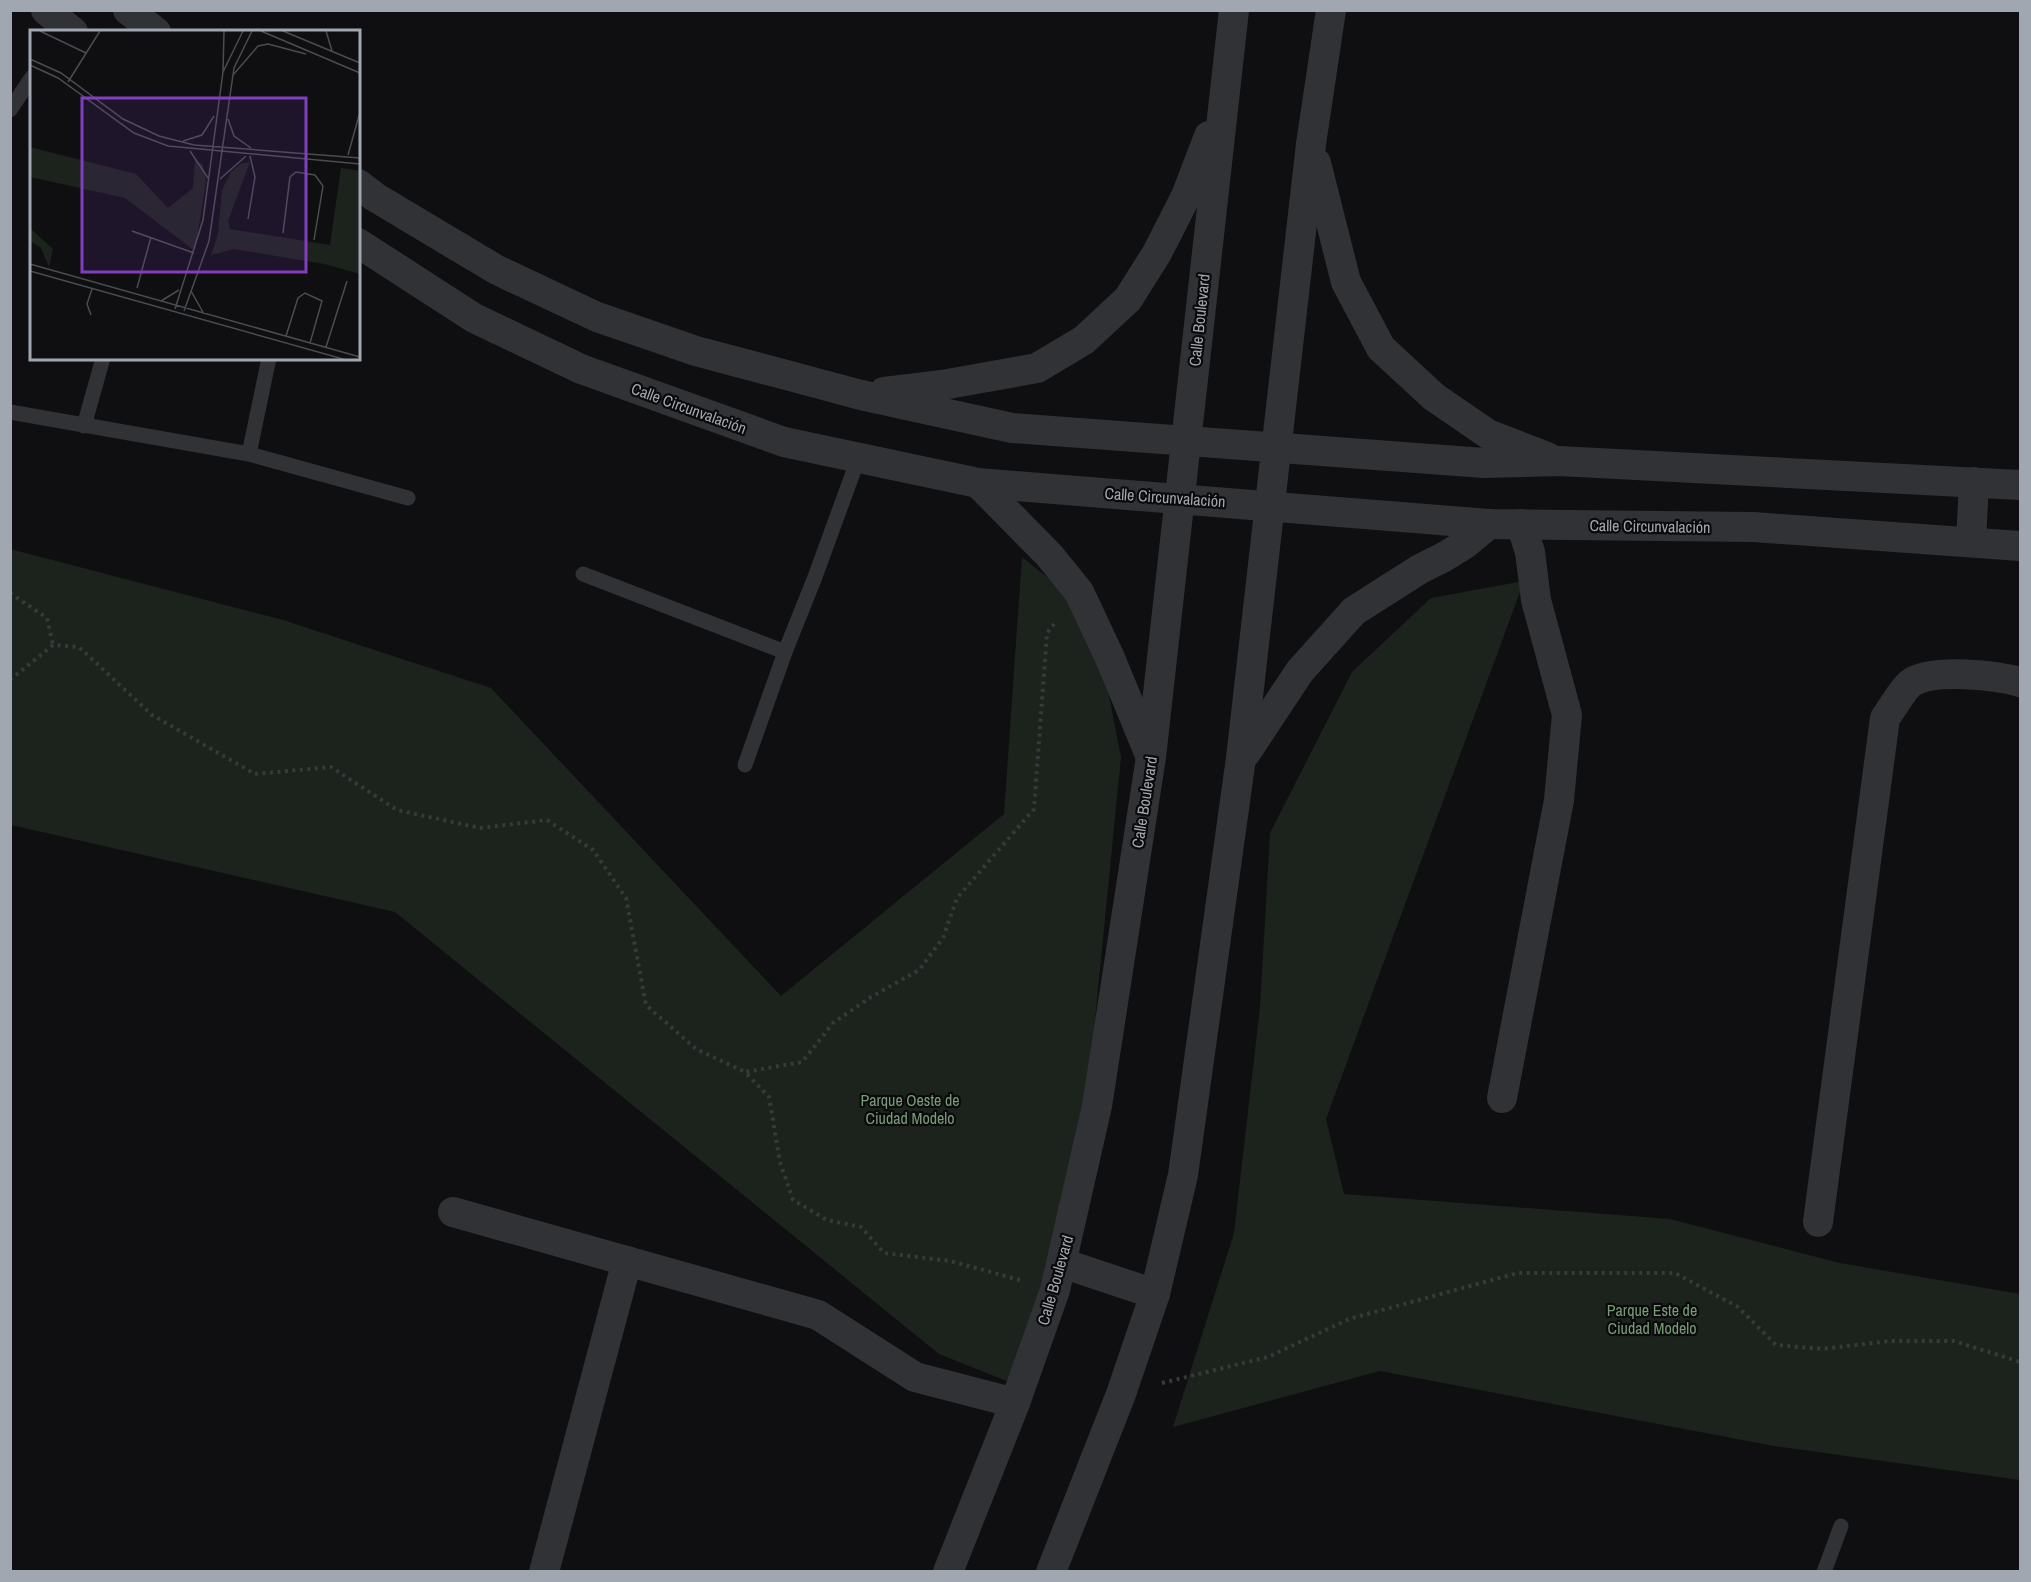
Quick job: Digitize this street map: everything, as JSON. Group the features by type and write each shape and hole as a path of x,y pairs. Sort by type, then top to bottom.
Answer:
{"street":[{"path":"128,10 153,30"},
{"name":"Calle Boulevard","path":"948,1572 1016,1403 1058,1276 1097,1106 1151,756 1234,10"},
{"path":"1052,1572 1121,1394 1155,1294 1183,1174 1241,759 1311,144 1331,10"},
{"path":"861,395 942,385 1037,368 1084,340 1128,299 1157,253 1186,196 1224,96"},
{"path":"1311,144 1346,282 1381,348 1434,397 1488,434 1559,462"},
{"path":"360,186 375,197 497,270 597,317 696,351 861,395 1012,428 1484,464 1559,462 2020,485"},
{"name":"Calle Circunvalación","path":"360,244 474,318 581,369 784,442 978,483 1489,524 1753,527 2020,546"},
{"path":"1971,542 1974,482"},
{"path":"978,483 1050,555 1078,592 1110,658 1151,756"},
{"path":"1241,759 1300,671 1354,611 1458,548 1489,524"},
{"path":"1502,1098 1559,800 1568,715 1536,600 1530,552 1521,524"},
{"path":"1818,1222 1886,718 1912,682 1939,674 2008,678 2020,682"},
{"path":"453,1212 818,1316 915,1377 1016,1403"},
{"path":"544,1572 627,1261"},
{"path":"1058,1276 1155,1294"}],"lane":[{"path":"10,110 30,80"},
{"path":"84,426 103,360"},
{"path":"249,454 269,360"},
{"path":"10,412 249,454 408,498"},
{"path":"745,765 858,459"},
{"path":"583,574 785,652"},
{"path":"1824,1572 1841,1526"}],"path":[{"path":"745,1072 802,1062 833,1023 871,997 919,969 943,938 957,898 1034,809 1047,633 1078,592"},
{"path":"10,593 47,618 53,645"},
{"path":"10,680 53,645 79,647 152,715 255,774 331,767 397,810 480,828 547,820 593,850 626,898 646,1005 696,1049 745,1072 769,1096 780,1162 793,1200 827,1220 861,1227 884,1253 1058,1276"},
{"path":"1121,1394 1268,1357 1348,1319 1518,1273 1675,1273 1738,1307 1776,1345 1822,1349 1890,1341 1954,1341 2020,1362"}],"green space":[{"name":"Parque Oeste de Ciudad Modelo","path":"10,549 283,620 491,688 781,996 1004,814 1022,557 1093,614 1121,757 1087,1101 1024,1388 939,1354 395,912 11,825"},
{"name":"Parque Este de Ciudad Modelo","path":"1524,581 1326,1119 1344,1194 1670,1219 1840,1263 2020,1294 2020,1480 1774,1446 1380,1371 1173,1427 1234,1233 1260,1007 1270,833 1352,672 1431,598"}]}
